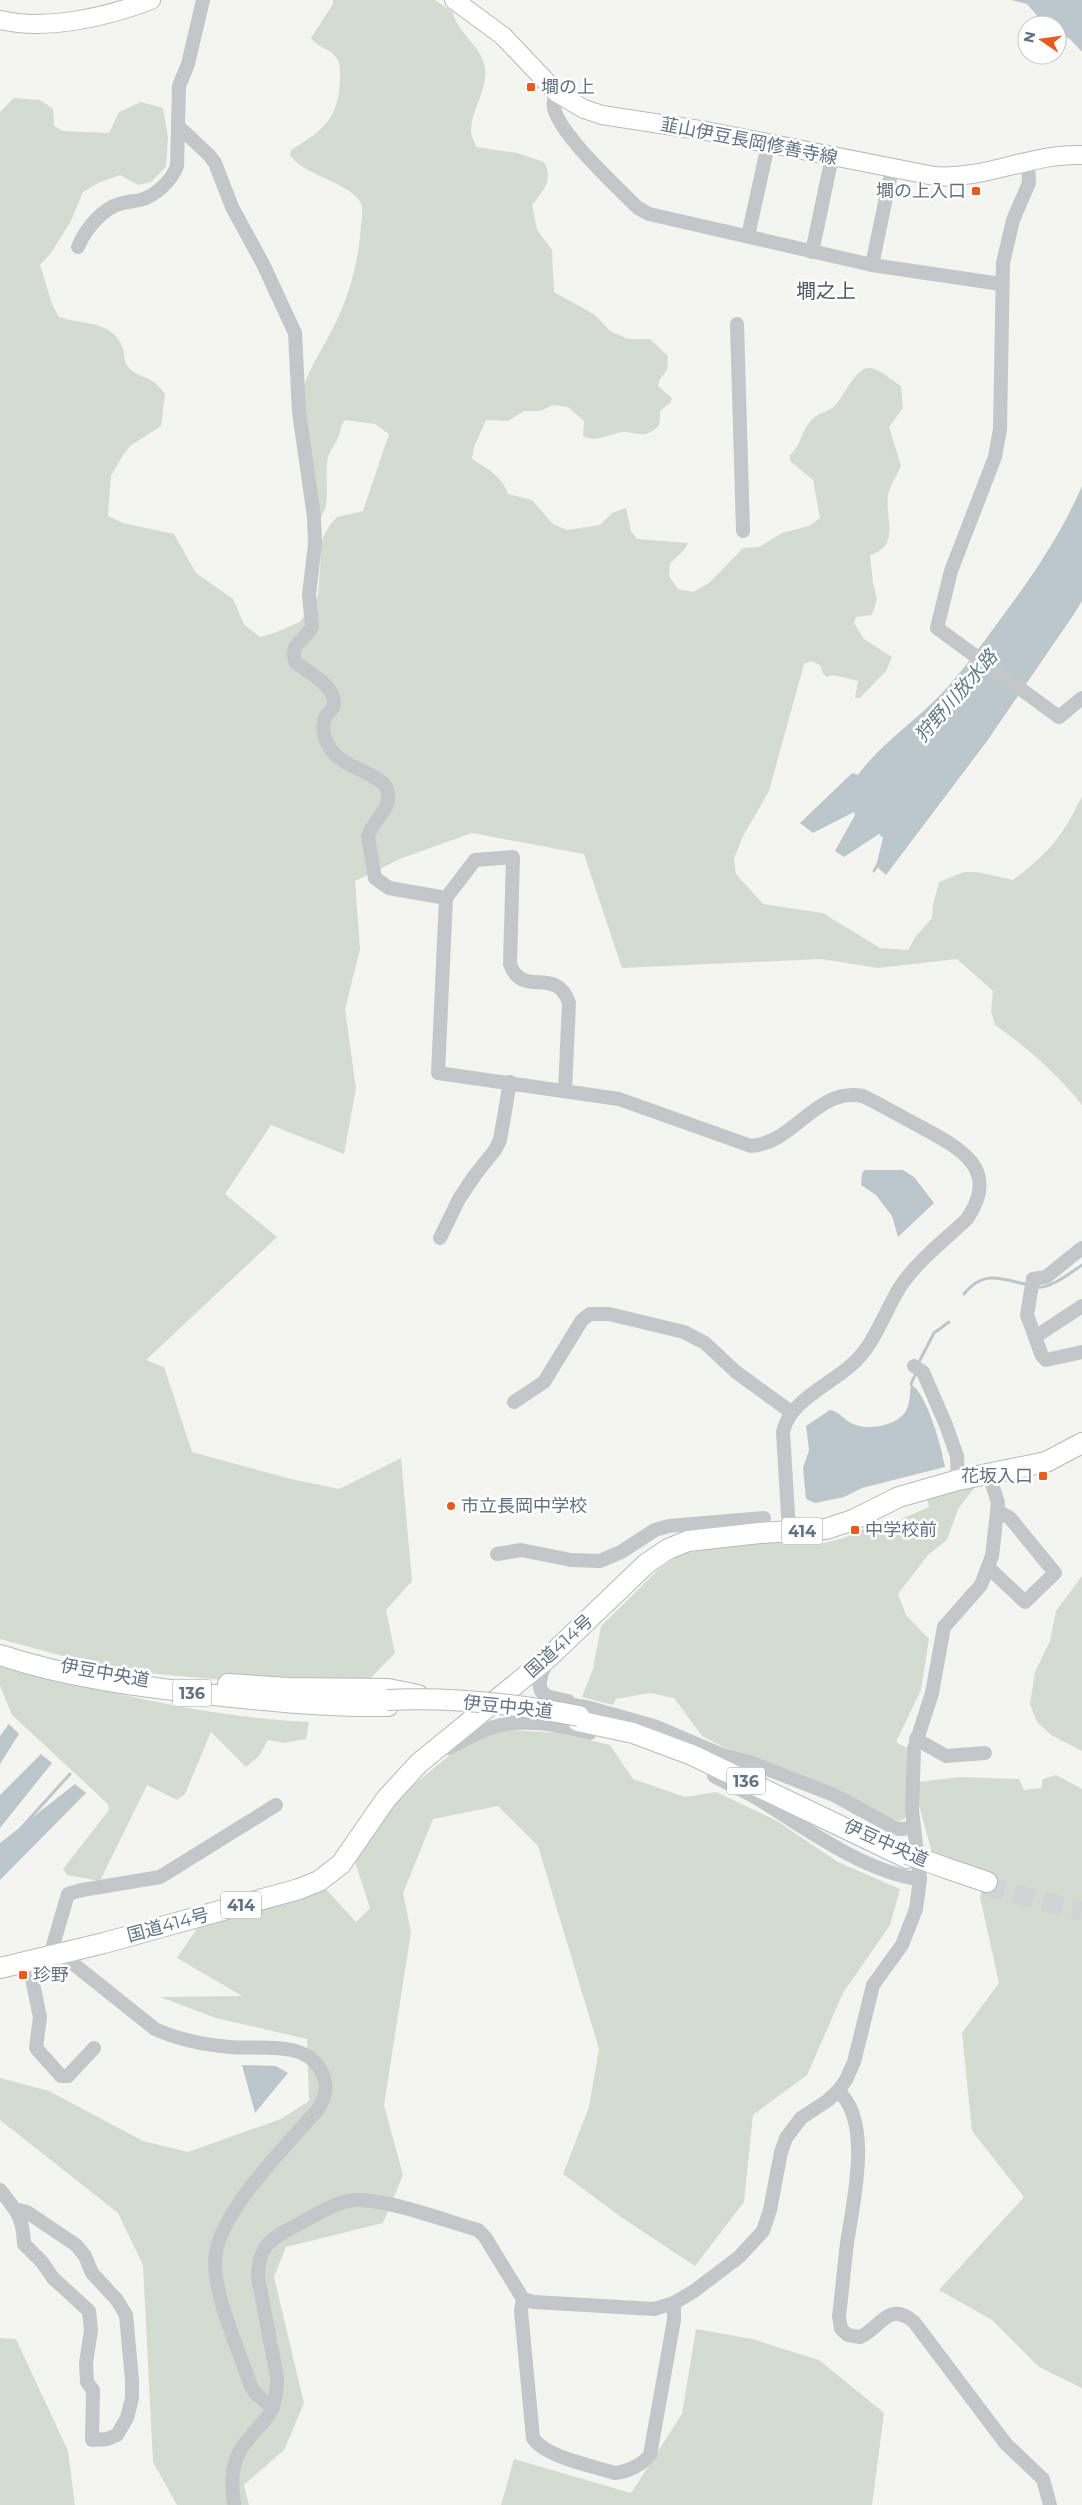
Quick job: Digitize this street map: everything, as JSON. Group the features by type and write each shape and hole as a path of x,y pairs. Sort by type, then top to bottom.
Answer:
{"highway":[{"name":"国道414号","path":"0,1968 299,1889 319,1881 341,1864 386,1799 427,1756 549,1657 646,1564 668,1549 688,1541 826,1529 853,1520 898,1496 958,1480 1046,1462 1082,1443"},
{"name":"伊豆中央道","path":"0,1648 62,1666 144,1684"},
{"name":"伊豆中央道","path":"0,1654 60,1672 144,1684 315,1701 388,1703 418,1699 516,1706 638,1730 705,1756 904,1856"},
{"path":"144,1684 388,1689 435,1698 492,1705"},
{"path":"144,1684 184,1697 293,1713 367,1714 422,1707 453,1708 492,1705"},
{"path":"451,1736 455,1718 453,1708"},
{"name":"伊豆中央道","path":"579,1718 633,1733 692,1755 904,1856 986,1884"},
{"path":"722,1755 804,1800 842,1824"},
{"path":"764,1802 877,1851 904,1856"}],"main road":[{"path":"0,20 20,24 46,25 116,11 151,0"},
{"name":"韮山伊豆長岡修善寺線","path":"454,0 503,36 557,93 584,109 602,116 706,131 892,170 954,178 1057,156 1082,155"}],"street":[{"path":"78,248 95,220 110,208 123,202 143,199 156,192 174,174 177,166 179,86 188,64 203,0"},
{"path":"557,93 553,101 554,110 564,127 638,208 666,219 872,265 1002,284"},
{"path":"178,126 210,155 215,163 232,207 264,264 295,333 298,412 310,485 315,544 309,595 312,626 294,647 293,658 296,663 326,686 334,697 334,705 324,721 323,729 330,748 346,764 382,781 388,789 386,808 370,829 368,836 375,878 389,888 446,898"},
{"path":"748,236 768,145"},
{"path":"812,252 832,157"},
{"path":"1028,163 1029,183 1011,226 1002,284 1000,430 995,457 965,532 947,588 937,628 1059,717 1082,698"},
{"path":"872,265 892,170"},
{"path":"737,324 743,530"},
{"path":"565,1090 569,1003 566,995 550,982 521,981 515,976 510,964 513,857 475,860 446,898 438,1073 619,1099 751,1146 761,1146 772,1141 830,1100 839,1095 851,1094 863,1096 950,1142 971,1159 978,1173 980,1188 976,1206 968,1219 901,1286 878,1331 851,1366 791,1412 784,1424 789,1531"},
{"path":"440,1238 464,1191 496,1150 500,1140 510,1082"},
{"path":"1082,1248 1046,1277 1033,1278 1027,1315 1042,1356 1046,1360 1082,1352"},
{"path":"1035,1337 1082,1306"},
{"path":"514,1402 544,1382 582,1320 597,1313 684,1332 697,1338 736,1372 791,1412"},
{"path":"914,1366 923,1372 946,1425 957,1456 958,1480"},
{"path":"523,2299 534,2302 654,2309 674,2303 739,2258 763,2231 770,2210 781,2152 786,2138 802,2118 838,2091 854,2062 873,1985 902,1945 914,1918 919,1899 920,1879 912,1810 916,1739 932,1693 944,1627 981,1585 989,1568 998,1512 994,1487 989,1474"},
{"path":"989,1568 1025,1602 1055,1573 1010,1518 998,1512"},
{"path":"497,1554 521,1550 593,1562 611,1558 642,1537 669,1526 764,1518"},
{"path":"549,1657 540,1677 540,1684 544,1693 579,1718"},
{"path":"492,1705 534,1700 579,1718 691,1765 764,1802 854,1856 901,1875 920,1879"},
{"path":"492,1705 554,1722 579,1718 654,1726 722,1755 752,1763 834,1795 899,1829 913,1828"},
{"path":"427,1756 491,1728 506,1724 544,1724 579,1718"},
{"path":"916,1739 946,1756 984,1753"},
{"path":"94,2048 68,2076 62,2076 36,2048 40,2017 31,1974 47,1966 58,1954 68,1894 160,1877 276,1806"},
{"path":"58,1954 71,1962 155,2029 167,2034 229,2047 296,2051 310,2057 320,2067 325,2081 326,2096 319,2108 236,2205 217,2241 215,2262 217,2287 251,2386 255,2393 272,2408"},
{"path":"838,2091 846,2098 852,2110 858,2157 839,2316 841,2329 854,2337 860,2337 868,2333 880,2320 891,2314 903,2314 914,2322 1006,2444 1043,2479 1050,2505"},
{"path":"0,2190 18,2210 24,2226 24,2244 42,2262 53,2278 85,2305 89,2311 91,2330 86,2363 87,2382 93,2390 92,2440 108,2439 118,2434 127,2418 132,2398 126,2314 117,2300 92,2272 86,2256 76,2245 27,2212 18,2210"},
{"path":"234,2505 232,2479 240,2451 265,2422 277,2394 277,2377 258,2278 258,2264 262,2251 273,2237 340,2203 367,2200 478,2230 485,2237 523,2299 521,2312 533,2438 538,2446 559,2455 615,2473 623,2472 646,2460 650,2455 674,2320 674,2303"}],"shaded area":[{"path":"333,0 435,0 453,12 459,27 475,46 483,60 485,68 484,84 471,129 476,147 517,153 544,162 547,168 546,185 532,205 537,230 552,250 554,292 595,315 610,331 628,339 650,339 668,356 667,370 660,379 658,386 672,398 670,403 660,411 660,421 651,432 640,434 620,432 594,439 588,438 583,436 584,421 568,407 553,405 540,411 524,411 508,421 486,420 474,447 472,459 498,478 508,494 532,500 553,524 567,530 600,525 612,513 626,508 631,531 637,539 688,543 684,550 670,563 669,576 678,589 693,592 709,583 743,548 759,547 782,533 809,526 820,518 813,480 790,461 790,455 796,448 810,422 816,416 836,404 860,372 865,368 875,369 901,386 903,408 889,427 901,466 888,495 889,538 880,551 870,555 877,599 872,615 856,617 854,623 864,639 892,657 886,671 860,698 855,698 858,681 833,675 827,677 823,674 820,665 811,661 804,664 769,791 742,838 734,859 736,874 763,904 823,913 880,948 908,950 916,936 932,918 939,882 964,872 977,872 1013,880 1036,862 1054,843 1082,796 1082,1105 1041,1062 995,1025 991,1011 993,991 957,959 878,968 821,959 622,968 584,854 472,833 402,858 355,881 360,949 345,1009 356,1088 344,1154 271,1125 225,1194 277,1237 146,1360 164,1367 192,1452 291,1479 339,1489 401,1458 412,1581 386,1610 395,1653 357,1692 157,1674 74,1659 0,1639 0,112 14,98 40,100 53,109 54,126 63,131 109,133 119,112 141,102 163,108 168,137 166,167 151,182 138,185 120,175 98,183 83,192 71,221 51,253 40,265 52,304 59,317 95,325 111,332 122,346 128,367 133,372 155,383 165,394 161,426 130,446 111,476 108,516 123,523 174,534 196,573 233,599 244,624 260,637 274,633 300,622 318,596 322,540 329,526 337,517 363,511 389,434 375,424 345,420 327,463 326,505 321,517 317,516 302,392 340,313 353,276 358,251 362,209 361,203 352,193 303,167 290,155 291,150 312,136 328,122 337,103 340,67 337,58 311,38 333,4"},
{"path":"966,1485 975,1487 958,1509 947,1540 928,1555 898,1594 906,1615 929,1639 921,1690 896,1742 907,1748 906,1817 901,1821 891,1819 822,1785 723,1747 702,1736 674,1698 650,1693 616,1699 613,1705 582,1697 593,1669 601,1626 658,1570 680,1554 746,1543 824,1543 844,1538 882,1521 894,1522 929,1507 926,1496"},
{"path":"1082,1576 1082,1751 1051,1735 1037,1722 1030,1704 1035,1672 1050,1641 1056,1611"},
{"path":"0,1663 114,1693 191,1709 230,1715 309,1722 306,1739 284,1743 268,1740 259,1756 246,1767 211,1732 185,1794 177,1800 147,1785 100,1881 67,1875 63,1869 109,1810 108,1804 12,1715 0,1686"},
{"path":"509,1730 560,1733 610,1745 633,1779 685,1797 716,1792 777,1821 838,1862 900,1889 890,1925 843,1993 807,2075 753,2115 744,2202 695,2266 621,2217 563,2174 589,2107 599,2049 538,1846 498,1806 433,1819 403,1893 411,1932 384,2105 403,2175 383,2223 286,2247 274,2277 304,2403 284,2450 244,2485 249,2505 177,2505 153,2462 143,2265 118,2213 0,2120 0,2078 49,2091 143,2141 188,2152 281,2119 309,2101 307,2039 216,2018 160,1997 242,1996 177,1958 198,1927 315,1894 325,1888 356,1922 370,1908 355,1862 400,1796 452,1753 489,1734"},
{"path":"1056,1775 1082,1789 1082,2388 1039,2367 992,2320 939,2290 1024,2197 972,2131 962,2033 999,1983 980,1897 985,1875 932,1853 917,1798 919,1782 960,1777 1019,1779 1024,1790 1041,1788 1043,1779"},
{"path":"696,2329 752,2339 819,2360 884,2413 872,2505 501,2505 514,2459 631,2493 682,2414"},
{"path":"0,2338 16,2339 68,2451 75,2505 0,2505"}],"water":[{"path":"1011,0 1082,0 1082,52 1067,38 1067,15 1036,15 1027,4"},
{"name":"狩野川放水路","path":"1082,486 1082,601 1072,617 987,741 886,875 876,866 883,838 879,834 844,857 835,851 855,815 854,812 813,833 800,823 849,776 853,773 858,775 877,753 932,704 956,677 1032,575 1064,523"},
{"path":"865,1170 903,1170 914,1177 934,1203 898,1237 892,1216 876,1195 861,1185 862,1173"},
{"path":"911,1384 923,1399 928,1410 945,1467 862,1488 844,1497 815,1503 806,1499 803,1468 809,1450 806,1426 830,1410 837,1412 859,1426 874,1427 889,1424 902,1416 906,1411"},
{"path":"9,1724 19,1734 0,1764 0,1736"},
{"path":"41,1754 52,1763 0,1828 0,1795"},
{"path":"75,1784 86,1793 0,1880 0,1843"},
{"path":"242,2065 276,2066 288,2073 255,2113"}],"waterway":[{"path":"874,871 878,864"},
{"path":"1035,1287 1047,1286 1082,1265"},
{"path":"964,1294 971,1286 986,1279 994,1278 1029,1285"},
{"path":"920,1360 934,1333 949,1322"},
{"path":"911,1384 916,1373"},
{"path":"22,1827 70,1774"}],"tunnel":[{"path":"985,1886 1082,1911"}],"place":[{"name":"墹の上","path":"531,87"},
{"name":"墹の上入口","path":"976,191"},
{"name":"花坂入口","path":"1043,1476"},
{"name":"市立長岡中学校","path":"451,1506"},
{"name":"中学校前","path":"855,1530"},
{"name":"珍野","path":"23,1975"}],"district":[{"name":"墹之上","path":"826,291"}]}
